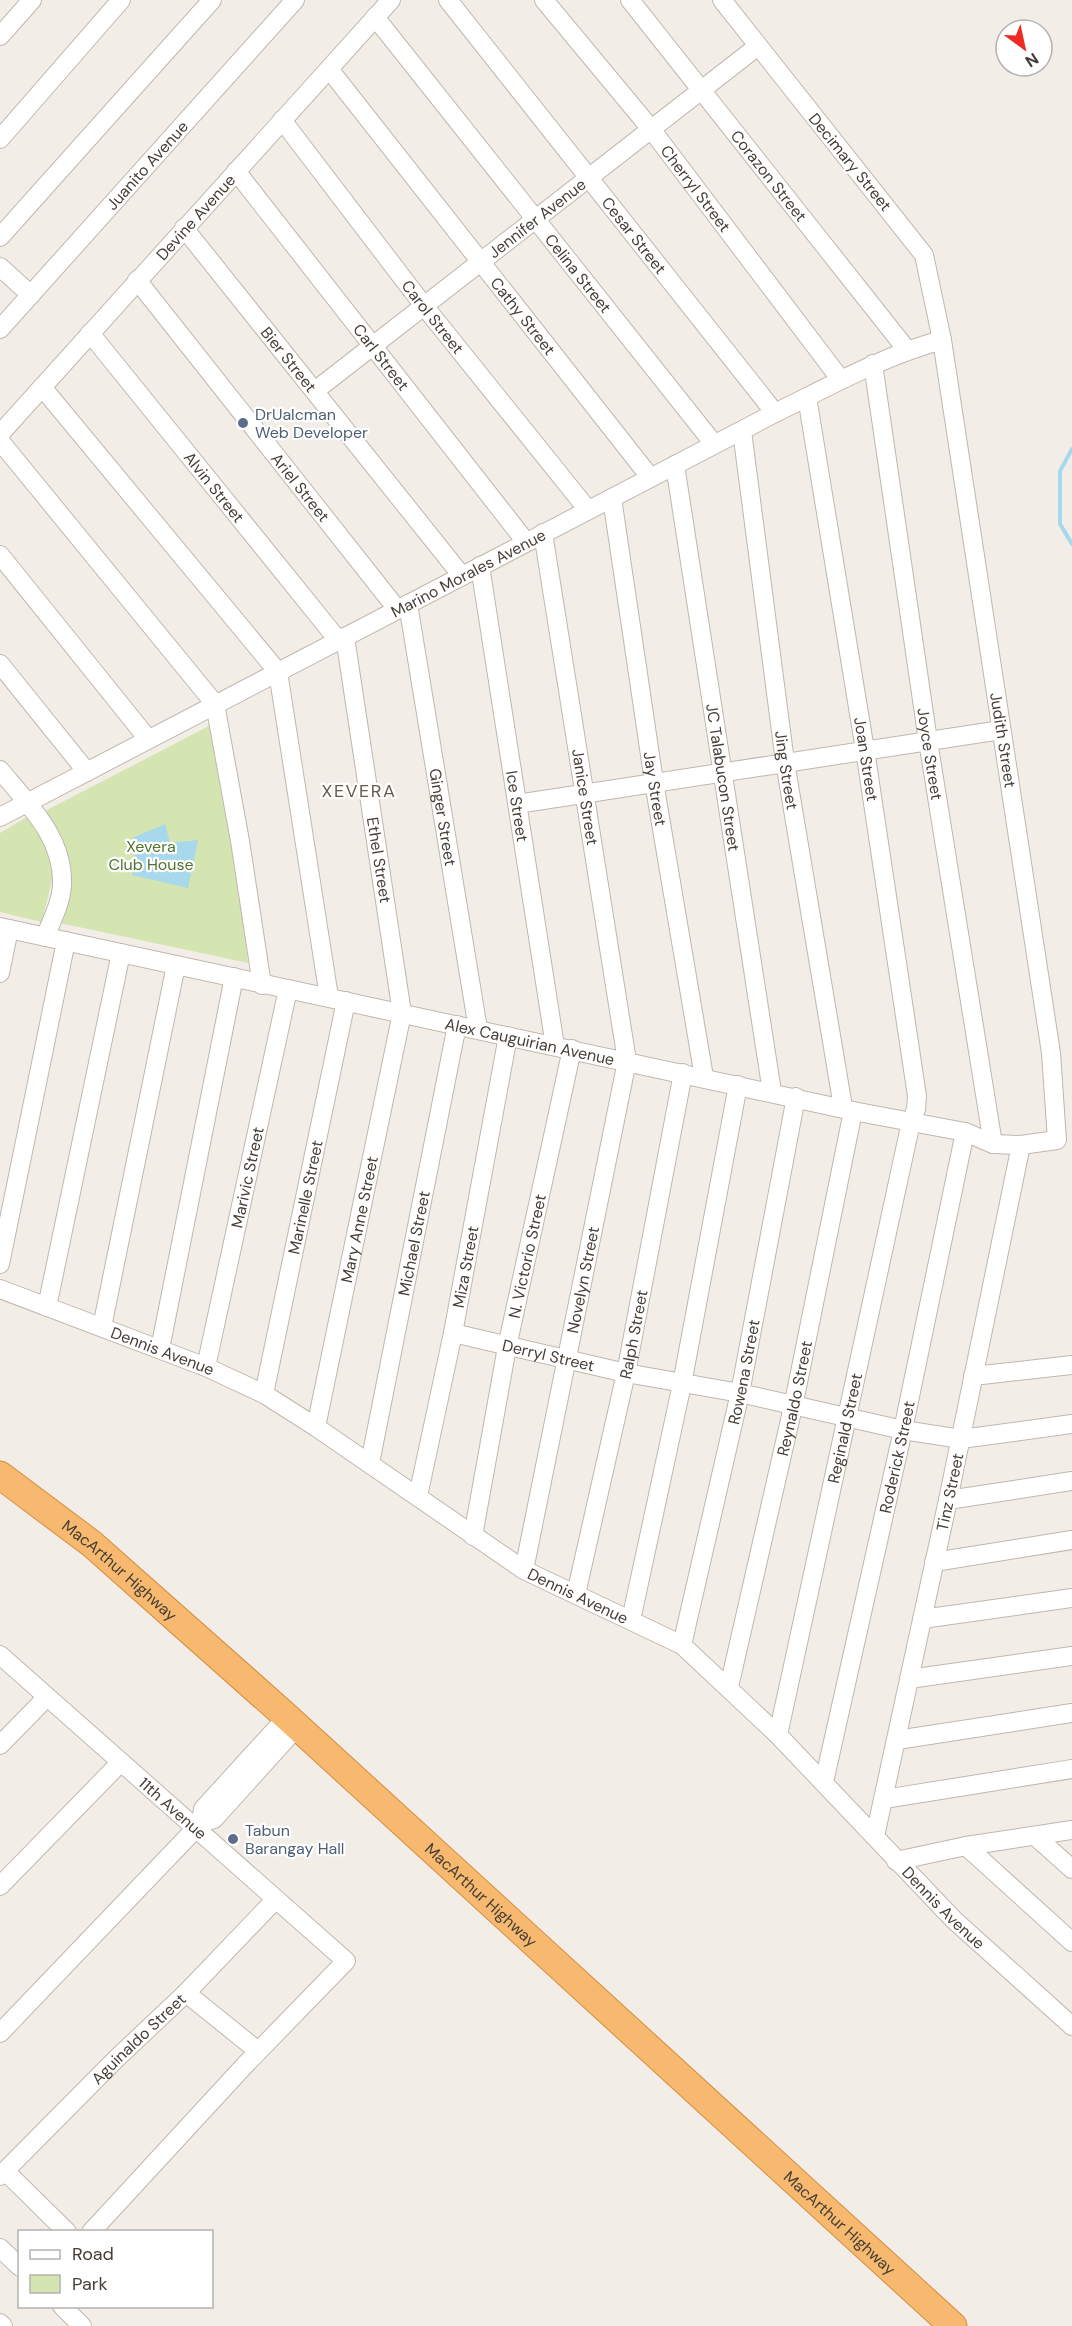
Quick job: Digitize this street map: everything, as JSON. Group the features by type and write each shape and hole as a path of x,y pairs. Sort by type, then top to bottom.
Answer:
{"highway":[{"name":"MacArthur Highway","path":"0,1475 92,1544 292,1722 953,2326"}],"street":[{"path":"0,36 32,0"},
{"path":"0,139 121,0"},
{"path":"0,237 212,0"},
{"name":"Devine Avenue","path":"0,434 391,0"},
{"name":"Cesar Street","path":"448,0 775,413"},
{"name":"Cherryl Street","path":"544,0 651,129 841,380"},
{"name":"Corazon Street","path":"630,0 907,350"},
{"name":"Decimary Street","path":"722,0 924,255 942,340"},
{"name":"Juanito Avenue","path":"0,328 294,1"},
{"name":"Celina Street","path":"375,17 714,444"},
{"name":"Jennifer Avenue","path":"316,390 758,46"},
{"name":"Cathy Street","path":"329,69 650,477"},
{"name":"Carol Street","path":"282,120 424,306 588,510"},
{"name":"Carl Street","path":"236,171 526,542"},
{"name":"Bier Street","path":"184,228 316,390 462,576"},
{"path":"0,267 31,295"},
{"name":"Ariel Street","path":"137,280 403,606"},
{"name":"Alvin Street","path":"90,333 341,639"},
{"name":"Marino Morales Avenue","path":"0,817 775,413 873,364 907,350 942,340"},
{"name":"Judith Street","path":"942,340 1051,1053 1057,1140"},
{"name":"Joyce Street","path":"873,364 928,741 993,1144"},
{"path":"42,387 278,672 337,999"},
{"name":"Joan Street","path":"807,397 865,750 917,1096 916,1109 911,1122"},
{"name":"Jing Street","path":"742,431 785,762 848,1109"},
{"path":"0,441 214,704 240,841 262,985"},
{"name":"JC Talabucon Street","path":"675,465 772,1092"},
{"name":"Jay Street","path":"612,498 654,782 704,1077"},
{"name":"Janice Street","path":"543,534 627,1061"},
{"path":"0,555 148,739"},
{"name":"Ice Street","path":"480,566 517,804 564,1047"},
{"name":"Ginger Street","path":"403,606 478,1029"},
{"name":"Ethel Street","path":"341,639 402,1013"},
{"path":"0,664 87,772"},
{"path":"517,804 1001,730"},
{"path":"0,770 49,832 57,848 62,886 58,905 45,937"},
{"path":"0,973 4,928"},
{"name":"Alex Cauguirian Avenue","path":"4,928 262,985 965,1132 993,1144 1022,1145 1057,1140"},
{"path":"0,1264 66,941"},
{"path":"47,1307 121,953"},
{"path":"102,1328 176,965"},
{"path":"160,1349 234,977"},
{"name":"Marivic Street","path":"206,1367 288,989"},
{"name":"Marinelle Street","path":"264,1394 337,999"},
{"name":"Mary Anne Street","path":"316,1427 402,1013"},
{"name":"Michael Street","path":"370,1463 457,1025"},
{"name":"Miza Street","path":"418,1496 453,1333 508,1036"},
{"name":"N. Victorio Street","path":"473,1536 564,1047"},
{"name":"Novelyn Street","path":"524,1570 627,1061"},
{"name":"Ralph Street","path":"576,1594 626,1373 683,1073"},
{"path":"632,1620 682,1384 738,1085"},
{"name":"Rowena Street","path":"682,1645 740,1393 796,1097"},
{"name":"Reynaldo Street","path":"729,1687 793,1407 848,1109"},
{"name":"Reginald Street","path":"778,1735 911,1122"},
{"name":"Roderick Street","path":"824,1782 903,1430 965,1132"},
{"name":"Tinz Street","path":"875,1836 1022,1145"},
{"name":"Dennis Avenue","path":"0,1289 206,1367 264,1394 370,1463 524,1570 682,1645 778,1735 954,1920 1072,2025"},
{"name":"Derryl Street","path":"453,1333 626,1373 740,1393 793,1407 903,1430 961,1439 1072,1424"},
{"path":"973,1376 1072,1365"},
{"path":"948,1500 1072,1481"},
{"path":"934,1562 1072,1540"},
{"path":"922,1619 1072,1598"},
{"name":"11th Avenue","path":"0,1654 120,1763 198,1826 275,1900 346,1961 258,2052"},
{"path":"909,1680 1072,1656"},
{"path":"0,1745 47,1697"},
{"path":"897,1740 1072,1713"},
{"path":"0,2033 198,1826 214,1819 226,1795 292,1722"},
{"path":"0,1886 120,1763"},
{"path":"884,1799 1072,1769"},
{"path":"896,1861 966,1846 1072,1830"},
{"path":"1035,1836 1072,1869"},
{"path":"966,1846 1072,1942"},
{"name":"Aguinaldo Street","path":"2,2173 116,2059 186,1994 275,1900"},
{"path":"93,2230 258,2052 186,1994"},
{"path":"2,2173 65,2230"},
{"path":"0,2248 18,2265"},
{"path":"63,2308 82,2326"}],"green space":[{"name":"Xevera Club House","path":"209,726 234,842 248,963 60,923 56,839 47,810"},
{"path":"32,814 47,845 54,872 42,922 0,912 0,833"}],"water":[{"path":"165,824 170,843 198,840 188,888 132,875 135,856 132,838"}],"waterway":[{"path":"1072,449 1060,471 1060,524 1072,544"}],"place":[{"name":"DrUalcman Web Developer","path":"243,423"},
{"name":"Tabun Barangay Hall","path":"233,1839"}],"district":[{"name":"XEVERA","path":"359,791"}]}
